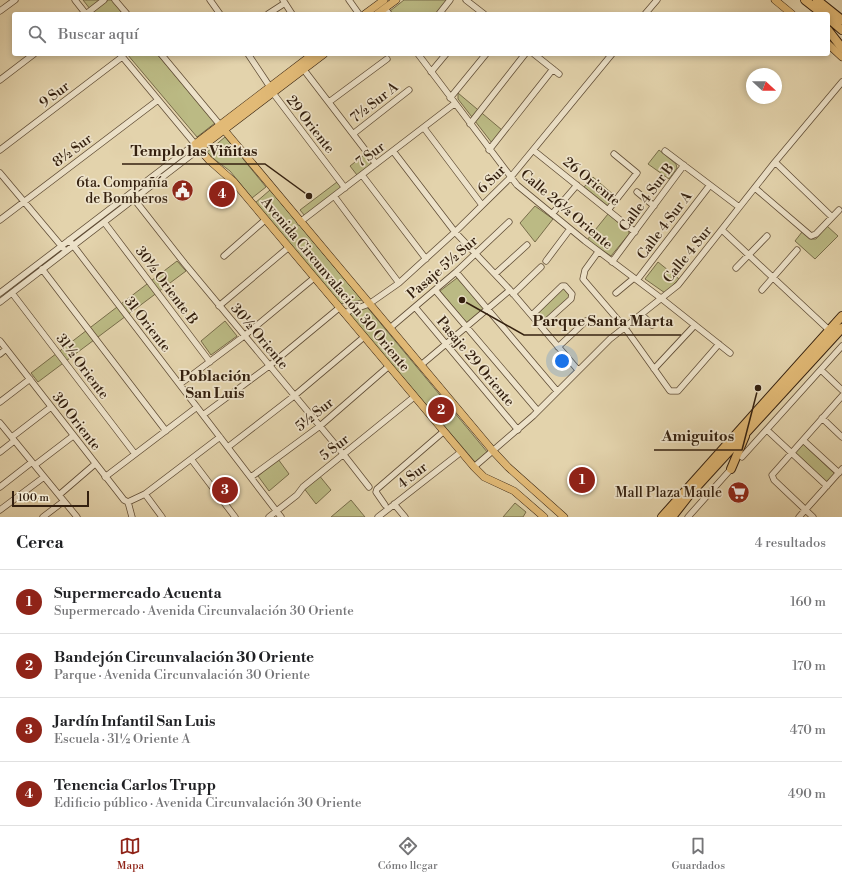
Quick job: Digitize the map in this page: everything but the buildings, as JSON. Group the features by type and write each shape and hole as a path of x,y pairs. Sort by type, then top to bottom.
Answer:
{"highway":[{"path":"804,0 813,12"},
{"path":"804,0 820,12"},
{"path":"817,0 828,12"},
{"path":"831,16 842,19"},
{"path":"831,16 842,30"},
{"path":"830,33 842,48"},
{"path":"662,517 842,316"},
{"path":"672,517 690,494 842,328"},
{"path":"732,469 747,431"}],"main road":[{"path":"368,12 384,0"},
{"path":"387,11 396,0"},
{"path":"774,0 789,12"},
{"path":"830,46 842,57"},
{"path":"197,147 271,90 311,56"},
{"path":"271,90 304,70 322,56"},
{"name":"Avenida Circunvalación 30 Oriente","path":"222,128 493,451 532,489 564,517"},
{"name":"Avenida Circunvalación 30 Oriente","path":"197,147 230,178 474,467 484,477 509,488 544,517"},
{"path":"520,496 532,489"}],"street":[{"path":"0,11 15,0"},
{"path":"75,0 84,12"},
{"path":"89,12 104,0"},
{"path":"115,0 125,12"},
{"path":"210,0 219,12"},
{"path":"349,0 358,12"},
{"path":"440,12 450,0"},
{"path":"466,0 480,12"},
{"path":"647,12 656,0"},
{"path":"270,12 284,1 291,12"},
{"path":"0,80 31,56"},
{"name":"9 Sur","path":"0,150 120,56"},
{"name":"Avenida Circunvalación 30 Oriente","path":"122,56 197,147"},
{"name":"Avenida Circunvalación 30 Oriente","path":"162,56 222,128"},
{"name":"29 Oriente","path":"249,56 271,90 345,188"},
{"name":"Calle 26½ Oriente","path":"419,56 510,178 598,252 636,279 730,353"},
{"path":"430,72 444,56"},
{"path":"450,98 484,56"},
{"path":"470,124 523,56"},
{"path":"537,56 559,74"},
{"name":"6 Sur","path":"203,415 342,311 369,304 398,283 426,259 510,178 610,56"},
{"path":"329,102 387,59"},
{"path":"489,150 553,69"},
{"path":"304,70 376,164"},
{"name":"Calle 4 Sur","path":"474,467 518,430 610,339 662,299 681,282 775,162 842,82"},
{"name":"7½ Sur A","path":"353,134 409,90"},
{"name":"8½ Sur","path":"0,220 158,100"},
{"name":"7 Sur","path":"300,222 454,104"},
{"path":"424,128 482,205"},
{"path":"0,302 134,199 197,147"},
{"path":"0,293 69,240 197,147"},
{"name":"26 Oriente","path":"534,150 635,232"},
{"path":"393,151 455,232 512,292 578,370"},
{"path":"665,151 739,207"},
{"path":"608,210 637,173 614,154"},
{"path":"775,162 832,217"},
{"name":"Calle 4 Sur B","path":"612,262 684,165"},
{"path":"0,173 66,252"},
{"path":"362,175 426,259"},
{"path":"552,214 577,185"},
{"name":"Calle 4 Sur A","path":"616,293 636,279 710,185"},
{"path":"755,188 812,236 816,234 839,210"},
{"path":"637,192 654,206"},
{"path":"334,196 398,283"},
{"name":"30½ Oriente","path":"134,199 268,366 344,455 368,487"},
{"path":"224,256 265,220"},
{"name":"30½ Oriente B","path":"104,222 210,362"},
{"name":"Pasaje 5½ Sur","path":"390,328 456,272 509,222"},
{"path":"546,261 570,229"},
{"path":"722,230 829,330"},
{"path":"736,268 767,236"},
{"name":"31 Oriente","path":"69,240 281,517"},
{"path":"495,274 527,245"},
{"path":"219,306 289,248"},
{"path":"762,290 797,250"},
{"path":"598,252 585,270 583,279 625,328 669,389 673,392 680,389 719,344"},
{"path":"421,365 541,267"},
{"path":"42,269 166,431"},
{"path":"456,272 557,391"},
{"path":"180,384 244,336 314,278"},
{"path":"532,315 564,286 572,294 571,299 541,326"},
{"path":"435,290 538,411"},
{"name":"31½ Oriente","path":"12,293 135,454"},
{"name":"Pasaje 29 Oriente","path":"415,307 518,430"},
{"path":"642,315 652,325"},
{"path":"558,346 586,321"},
{"path":"654,369 695,325"},
{"path":"228,447 294,396 364,337"},
{"name":"30 Oriente","path":"0,341 105,477 124,500 128,502 132,517"},
{"path":"742,457 842,346"},
{"path":"0,354 6,349"},
{"name":"5½ Sur","path":"251,477 320,426 389,366"},
{"path":"821,370 842,390"},
{"path":"0,402 30,379"},
{"path":"813,517 772,476 791,452 842,396"},
{"name":"5 Sur","path":"269,517 297,495 303,487 414,397"},
{"path":"0,452 50,407"},
{"path":"105,477 197,407"},
{"path":"822,418 842,437"},
{"path":"0,423 77,517"},
{"path":"767,430 827,486"},
{"path":"385,505 376,492 377,489 443,432"},
{"path":"0,487 73,436"},
{"path":"128,502 145,494 220,437"},
{"path":"799,517 840,471 803,440"},
{"name":"4 Sur","path":"378,517 461,452"},
{"path":"191,459 235,517"},
{"path":"58,495 95,464"},
{"path":"688,517 732,469"},
{"path":"0,510 44,477"},
{"path":"145,494 162,517"},
{"path":"43,517 64,501"},
{"path":"394,504 405,517"}],"shaded area":[{"path":"83,0 112,0 121,12 92,12"},
{"path":"404,0 448,0 438,12 390,11"},
{"path":"129,56 159,56 215,123 197,137"},
{"path":"458,93 502,130 492,143 458,99"},
{"path":"225,137 266,187 252,198 230,171 206,153"},
{"path":"659,150 676,164 677,168 669,179 648,164"},
{"path":"364,155 371,164 357,175 350,166"},
{"path":"593,177 615,196 608,206 584,187"},
{"path":"337,182 342,189 305,216 300,210"},
{"path":"270,190 362,300 340,304 255,203"},
{"path":"535,206 553,219 535,242 520,223"},
{"path":"608,214 629,231 629,234 611,256 587,240"},
{"path":"827,226 838,236 815,259 795,241 802,232 811,239 816,239"},
{"path":"177,261 186,271 38,382 31,373"},
{"path":"658,262 679,279 665,293 645,279"},
{"path":"457,278 484,308 467,323 440,291"},
{"path":"565,286 573,295 544,321 536,312"},
{"path":"367,307 488,453 475,462 349,314"},
{"path":"225,321 237,336 211,355 201,341"},
{"path":"803,444 835,474 827,483 795,452"},
{"path":"278,459 289,474 269,491 258,476"},
{"path":"318,474 331,490 316,504 303,487"},
{"path":"351,500 365,517 331,517"},
{"path":"515,503 526,512 523,517 503,517"}],"place":[{"name":"6ta. Compañía de Bomberos","path":"183,190"},
{"name":"Tenencia Carlos Trupp","path":"222,194"},
{"name":"Templo las Viñitas","path":"309,196"},
{"name":"Parque Santa Marta","path":"462,300"},
{"name":"Amiguitos","path":"758,388"},
{"name":"Bandejón Circunvalación 30 Oriente","path":"441,410"},
{"name":"Supermercado Acuenta","path":"582,480"},
{"name":"Jardín Infantil San Luis","path":"225,490"},
{"name":"Mall Plaza Maule","path":"738,492"}],"district":[{"name":"Población San Luis","path":"215,384"}]}
